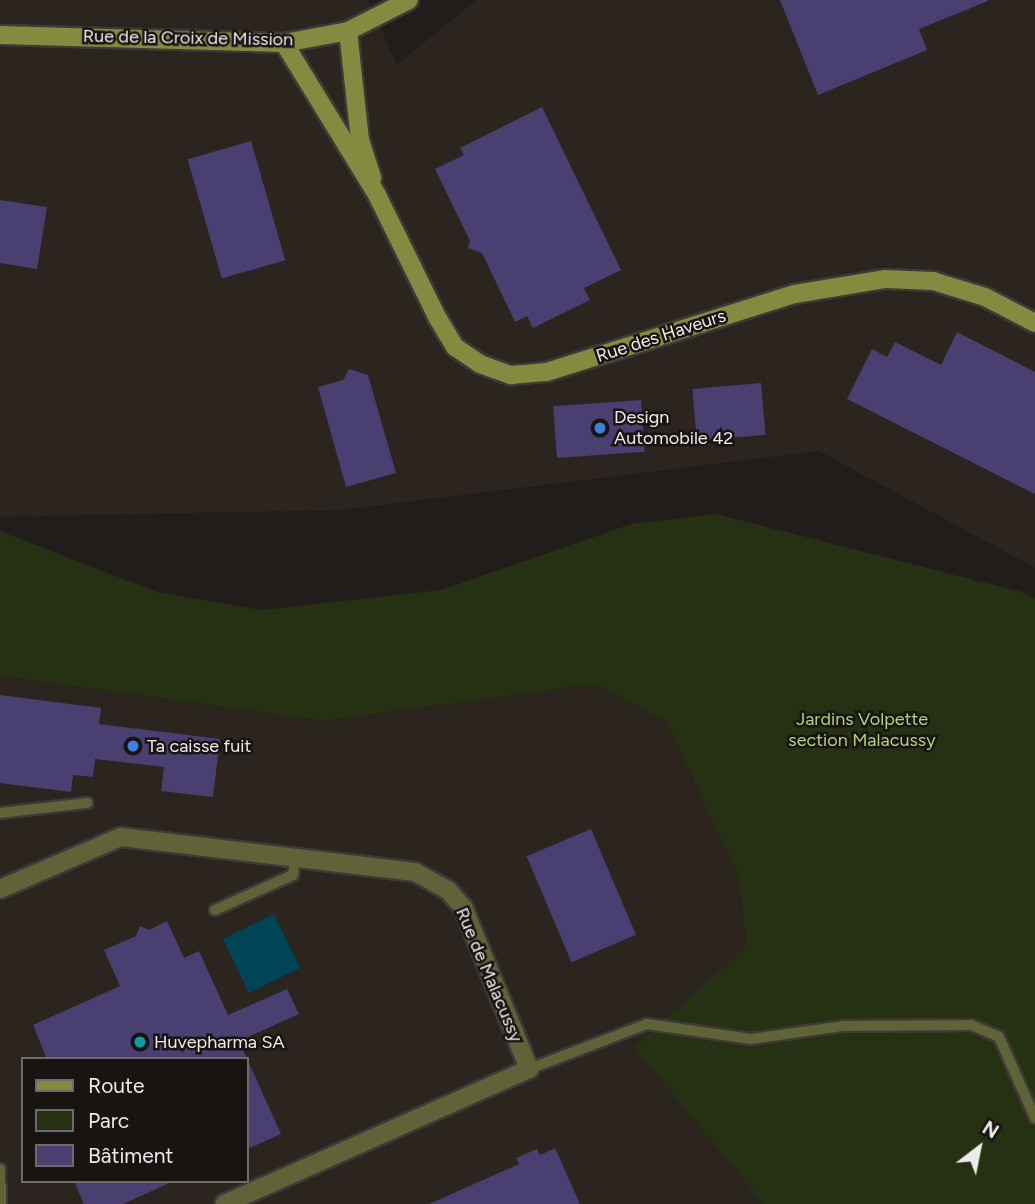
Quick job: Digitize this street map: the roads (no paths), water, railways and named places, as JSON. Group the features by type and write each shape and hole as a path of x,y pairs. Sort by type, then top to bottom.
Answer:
{"street":[{"name":"Rue de la Croix de Mission","path":"0,35 285,43 348,31 409,0"},
{"name":"Rue des Haveurs","path":"348,31 360,139 377,195"},
{"name":"Rue des Haveurs","path":"285,43 377,195 455,347 480,364 512,376 547,372 795,294 886,279 933,281 985,297 1035,323"},
{"name":"Rue de Malacussy","path":"0,889 121,837 415,872 448,890 463,907 529,1069"},
{"path":"226,1204 529,1069"}],"lane":[{"path":"0,813 87,803"},
{"path":"215,910 293,875 295,859"},
{"path":"529,1069 647,1024 751,1039 844,1026 971,1025 999,1037 1035,1118"},
{"path":"0,1169 1,1204"}],"water":[{"path":"274,914 300,968 249,993 223,939"}],"place":[{"name":"Design Automobile 42","path":"600,428"},
{"name":"Ta caisse fuit","path":"133,746"},
{"name":"Huvepharma SA","path":"140,1042"}],"park label":[{"name":"Jardins Volpette section Malacussy","path":"862,730"}]}
